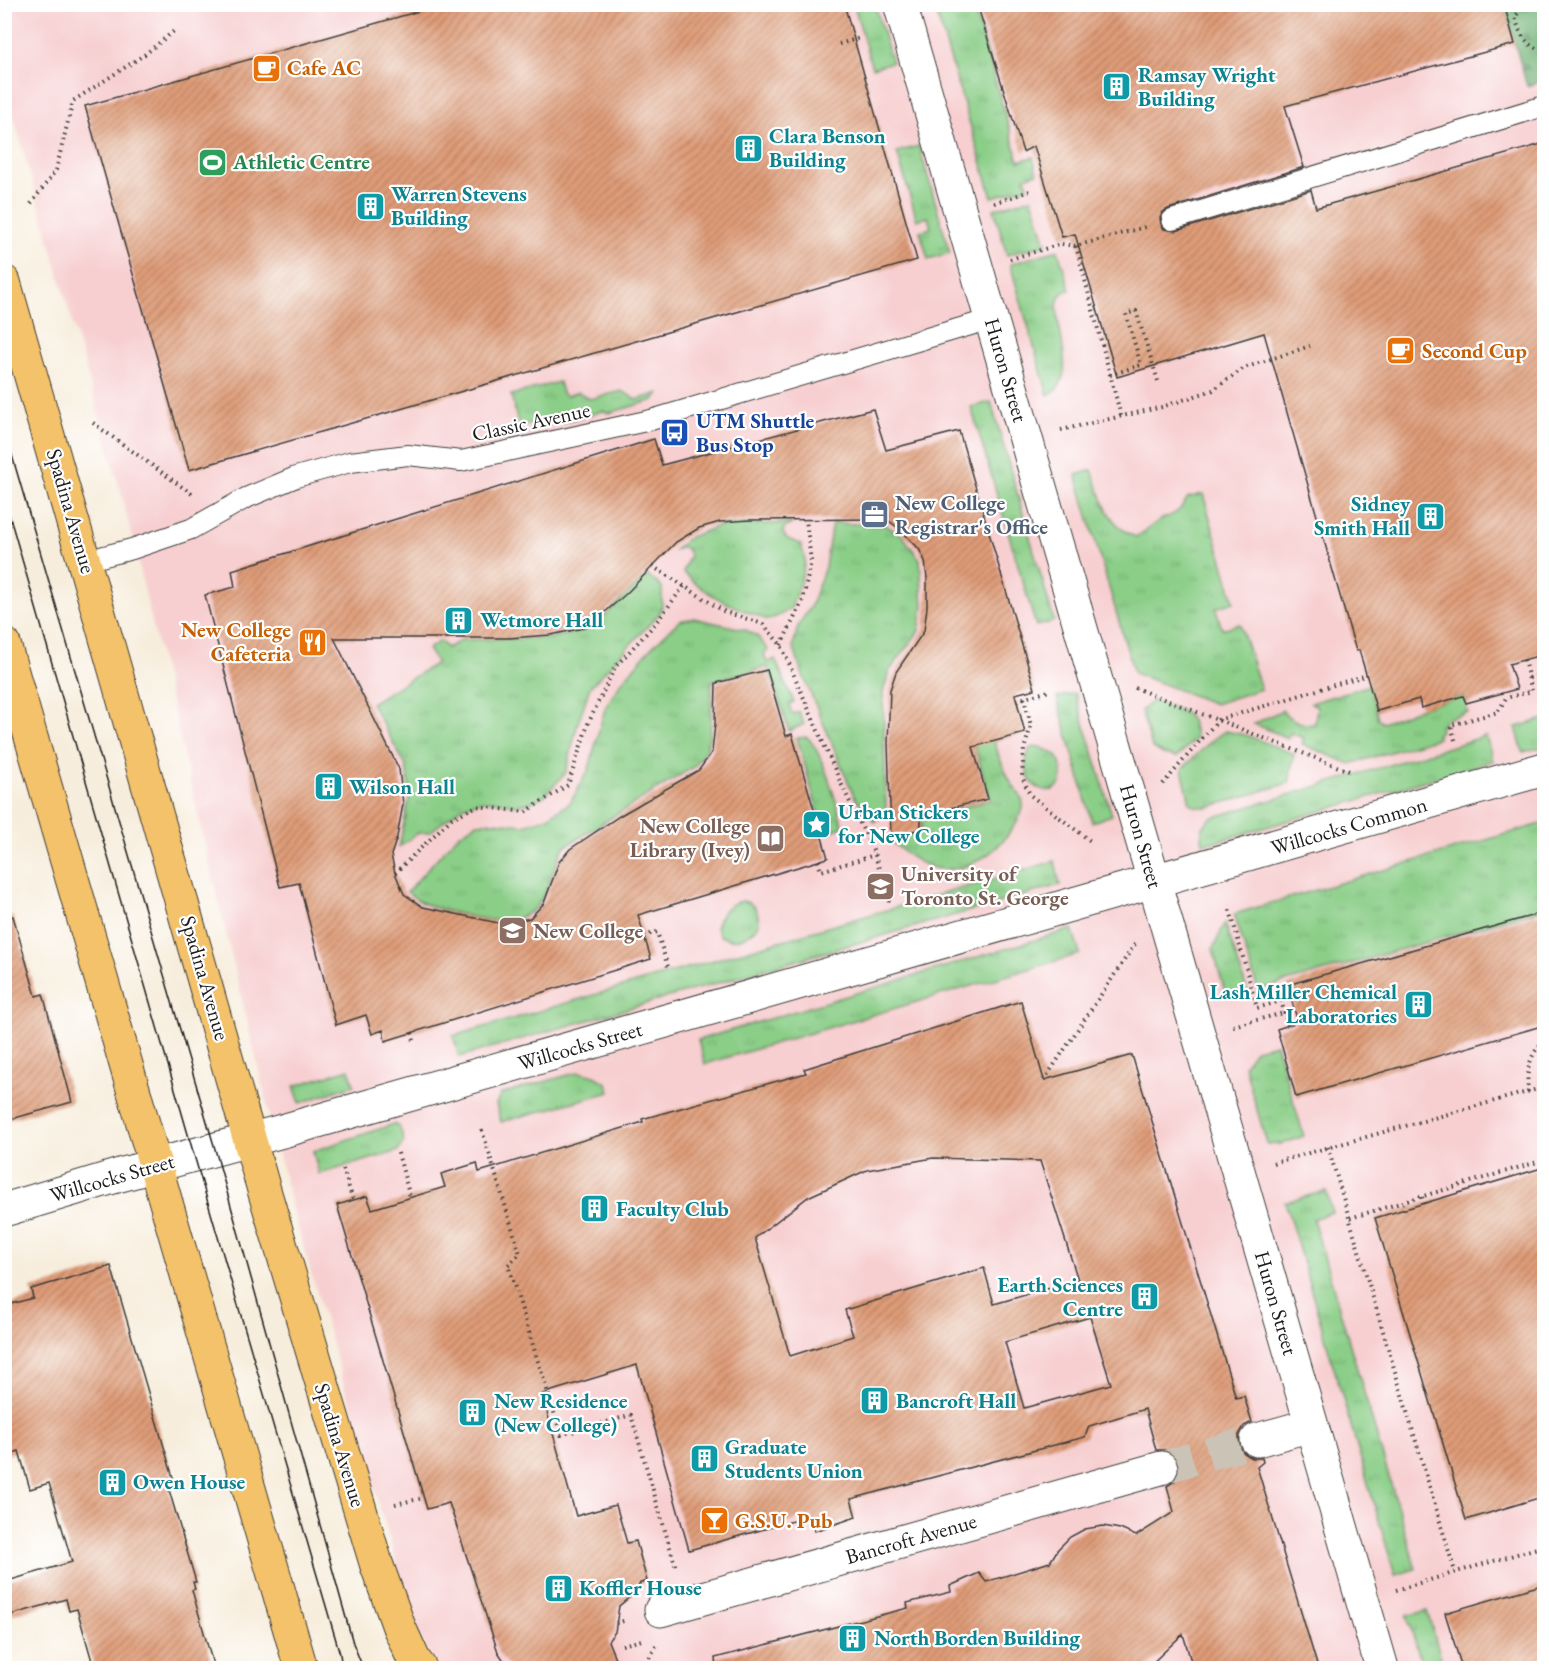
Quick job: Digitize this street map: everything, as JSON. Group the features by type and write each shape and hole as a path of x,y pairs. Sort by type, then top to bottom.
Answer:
{"main road":[{"name":"Spadina Avenue","path":"4,282 268,1202 376,1563 399,1627 420,1668"},
{"path":"4,644 301,1668"}],"street":[{"name":"Huron Street","path":"900,4 1382,1668"},
{"name":"Willcocks Common","path":"1154,882 1545,770"},
{"name":"Willcocks Street","path":"4,1210 1154,882"},
{"path":"1257,1440 1311,1425"},
{"name":"Bancroft Avenue","path":"674,1607 1161,1468"}],"lane":[{"path":"1172,220 1545,106"},
{"name":"Classic Avenue","path":"85,561 132,549 190,529 246,498 296,477 350,462 408,455 461,461 651,420 991,319"}],"path":[{"path":"1525,4 1515,17 1519,31 1536,49 1545,51"},
{"path":"31,204 56,170 73,101 144,56 174,31"},
{"path":"839,44 860,38"},
{"path":"992,203 1033,190"},
{"path":"1010,259 1061,244 1076,246 1172,220"},
{"path":"1076,246 1121,416"},
{"path":"1110,375 1141,365 1126,314 1136,311 1158,381"},
{"path":"1060,430 1162,407 1213,390 1244,368 1310,346"},
{"path":"93,423 219,513"},
{"path":"781,645 803,600 811,561 806,519"},
{"path":"652,567 725,612 763,624 781,645 838,777 875,855 889,902"},
{"path":"395,873 452,819 477,806 525,812 568,785 588,724 615,667 655,624 684,586"},
{"path":"1455,740 1451,725 1498,712 1506,698 1532,691 1524,660"},
{"path":"1529,678 1545,674"},
{"path":"1162,784 1218,720 1367,675"},
{"path":"1134,687 1349,771"},
{"path":"1017,700 1049,691"},
{"path":"1024,698 1031,726 1024,749 1022,777 1030,795 1093,843"},
{"path":"818,861 821,871 875,855"},
{"path":"1230,910 1257,1008 1281,1000 1288,1025"},
{"path":"644,936 657,932 668,967"},
{"path":"1044,1080 1139,938"},
{"path":"1232,1027 1284,1013"},
{"path":"412,1033 414,1041"},
{"path":"1528,1092 1526,1077 1531,1058 1545,1041"},
{"path":"1272,1163 1541,1088"},
{"path":"482,1130 520,1254 508,1265 561,1435 631,1415 674,1607"},
{"path":"1329,1147 1455,1572"},
{"path":"398,1153 410,1197"},
{"path":"1350,1218 1545,1160"},
{"path":"343,1169 353,1200"},
{"path":"1422,1197 1424,1203"},
{"path":"395,1504 424,1498"},
{"path":"1395,1590 1545,1545"}],"shaded area":[{"name":"University of Toronto St. George","path":"4,5 1544,5 1544,1668 437,1668 416,1630 290,1201 122,496 5,86"}],"green space":[{"path":"854,5 875,5 892,62 872,68"},
{"path":"934,5 973,5 1019,161 1033,157 1037,173 1025,177 1028,187 992,197"},
{"path":"1504,5 1544,5 1544,81 1527,86"},
{"path":"919,146 950,253 928,259 920,231 931,228 928,217 917,220 897,152"},
{"path":"1032,198 1046,244 1007,255 994,209"},
{"path":"1058,250 1070,290 1060,295 1057,305 1064,371 1060,385 1048,395 1010,264"},
{"path":"559,382 562,393 566,396 578,392 590,399 622,391 637,400 659,393 654,400 609,413 603,411 564,422 555,417 519,427 511,395"},
{"path":"991,402 1054,621 1036,626 971,407"},
{"path":"1092,470 1102,500 1112,518 1126,532 1136,537 1162,519 1177,512 1187,498 1203,494 1234,602 1216,608 1222,629 1240,624 1261,689 1215,704 1134,673 1076,475"},
{"path":"793,523 784,528 783,533 787,539 801,544 805,560 802,577 791,608 768,620 733,606 692,581 683,572 690,555 687,549 682,547 673,551 690,537 721,525"},
{"path":"832,523 885,525 902,535 920,559 923,607 919,631 890,670 883,692 886,813 874,822 854,796 802,673 793,646 798,626 811,606 825,567"},
{"path":"647,575 662,587 662,607 659,614 590,687 577,726 566,773 544,796 528,804 513,805 496,801 478,801 461,808 430,832 416,834 399,847 410,794 406,766 371,703 437,663 428,649 440,641 447,648 462,640 551,638 585,630 606,615"},
{"path":"694,618 746,630 757,636 768,650 764,654 767,663 775,659 794,702 789,704 792,714 799,712 804,724 789,731 768,667 712,681 711,724 707,749 695,766 564,847 545,892 537,906 530,912 508,920 497,921 429,906 407,892 457,836 477,823 524,825 546,818 570,803 589,769 605,708 620,684 650,649 679,621"},
{"path":"1370,685 1378,719 1383,723 1421,708 1463,696 1468,712 1443,720 1444,724 1440,726 1441,731 1436,734 1438,738 1350,764 1302,744 1304,738 1290,733 1288,738 1254,724 1282,710 1297,721 1315,724 1317,706 1311,703"},
{"path":"1075,693 1112,815 1092,822 1057,698"},
{"path":"1152,701 1176,708 1191,720 1196,738 1177,757 1163,754 1152,747 1141,711"},
{"path":"984,706 1003,766 1020,795 1023,804 1022,811 1006,838 979,860 958,868 928,866 911,857 889,840 922,831 922,817 991,800 964,712"},
{"path":"1544,719 1544,747 1523,752 1516,727"},
{"path":"1225,731 1246,735 1294,754 1289,783 1209,807 1197,807 1190,803 1182,769"},
{"path":"1486,736 1493,761 1215,842 1203,843 1202,829 1211,818"},
{"path":"807,737 824,766 843,827 824,833 797,738"},
{"path":"1040,747 1057,755 1062,772 1060,784 1053,789 1045,790 1036,786 1029,777 1026,765 1030,748"},
{"path":"1544,823 1544,909 1258,990 1234,914"},
{"path":"1055,861 1060,885 459,1057 453,1036"},
{"path":"743,901 756,909 759,924 742,938 731,939 720,936 716,927 723,913 732,904"},
{"path":"1225,923 1247,990 1226,996 1213,949"},
{"path":"1072,929 1080,954 705,1064 698,1040"},
{"path":"1276,1044 1304,1136 1282,1144 1267,1144 1244,1065 1256,1049"},
{"path":"349,1069 354,1085 300,1103 294,1086"},
{"path":"579,1072 595,1076 607,1083 610,1092 501,1122 496,1104 501,1094"},
{"path":"394,1124 400,1128 404,1141 398,1151 319,1174 313,1151"},
{"path":"1326,1191 1332,1212 1313,1219 1416,1569 1395,1575 1285,1202"},
{"path":"1427,1611 1444,1668 1423,1668 1407,1616"}],"building":[{"name":"Warren Stevens Building","path":"444,4 844,4 917,260 189,470 85,106"},
{"name":"Sidney Smith Hall","path":"977,4 1504,4 1515,44 1285,106 1304,167 1168,209 1160,218 1164,229 1176,231 1311,190 1316,208 1545,143 1545,654 1509,664 1517,689 1466,703 1463,696 1421,708 1419,699 1377,711 1359,650 1356,651 1264,333 1117,377 1075,234 1062,237 1034,146 1023,152"},
{"path":"873,409 886,450 959,431 1035,689 1015,694 1025,733 973,747 988,799 921,815 921,829 891,837 888,743 890,690 896,672 924,631 927,578 925,561 919,549 901,530 886,519 750,520 720,522 699,528 676,542 627,593 604,613 583,628 551,635 509,638 334,638 399,769 403,804 391,855 395,873 404,894 423,907 503,924 530,918 544,903 559,862 570,849 621,815 699,770 712,752 716,683 767,670 786,736 792,734 828,858 638,915 651,959 385,1041 383,1030 372,1034 366,1015 336,1025 299,883 280,887 205,595 235,587 232,570 654,439 662,465"},
{"name":"Lash Miller Chemical Laboratories","path":"1545,912 1545,1025 1296,1097 1277,1029 1298,1022 1287,985"},
{"path":"13,916 36,996 43,994 72,1102 4,1121 4,917"},
{"path":"1021,1001 1044,1080 1132,1055 1236,1398 1244,1396 1252,1422 1244,1426 1239,1435 1239,1446 1252,1458 1262,1458 1263,1462 1257,1467 1318,1668 1193,1668 1183,1634 1147,1668 716,1668 715,1658 908,1608 907,1603 951,1592 950,1586 979,1573 986,1582 1050,1562 1058,1549 1070,1537 1085,1529 1103,1526 1120,1529 1136,1536 1174,1512 1167,1486 1175,1481 1179,1473 1179,1463 1174,1454 1165,1450 1156,1450 1145,1409 1089,1426 1085,1437 851,1499 856,1517 815,1531 811,1516 689,1550 637,1365 542,1394 576,1516 616,1505 627,1543 636,1541 647,1581 640,1583 636,1592 619,1606 615,1632 608,1641 619,1668 509,1668 498,1652 449,1503 427,1509 337,1205 367,1196 372,1209 445,1187 441,1174 477,1163 479,1172 643,1122 642,1119 806,1073 804,1069","holes":["933,1158 1040,1161 1078,1280 994,1304 984,1268 845,1310 853,1336 790,1356 755,1238 808,1197 867,1170","1090,1317 1111,1384 1024,1408 1005,1342"]},
{"path":"1545,1167 1545,1496 1466,1520 1375,1218"},
{"path":"111,1266 174,1481 167,1483 196,1582 193,1582 195,1589 192,1590 214,1668 94,1668 77,1609 69,1611 66,1599 4,1617 4,1582 72,1562 49,1483 30,1489 19,1451 4,1456 4,1306 33,1298 31,1289"},
{"path":"1545,1584 1545,1668 1462,1668 1445,1613"}],"tunnel":[{"path":"1161,1468 1257,1440"}],"tram line":[{"path":"4,428 215,1149 353,1643 363,1668"},
{"path":"4,497 340,1654 342,1668"}],"place":[{"name":"Cafe AC","path":"266,68"},
{"name":"Ramsay Wright Building","path":"1117,87"},
{"name":"Clara Benson Building","path":"748,148"},
{"name":"Athletic Centre","path":"212,162"},
{"name":"Warren Stevens Building","path":"370,206"},
{"name":"Second Cup","path":"1401,351"},
{"name":"UTM Shuttle Bus Stop","path":"675,433"},
{"name":"New College Registrar's Office","path":"874,515"},
{"name":"Sidney Smith Hall","path":"1431,516"},
{"name":"Wetmore Hall","path":"459,620"},
{"name":"New College Cafeteria","path":"312,642"},
{"name":"Wilson Hall","path":"328,787"},
{"name":"Urban Stickers for New College","path":"817,824"},
{"name":"New College Library (Ivey)","path":"771,838"},
{"name":"University of Toronto St. George","path":"880,886"},
{"name":"New College","path":"512,931"},
{"name":"Lash Miller Chemical Laboratories","path":"1418,1004"},
{"name":"Faculty Club","path":"595,1209"},
{"name":"Earth Sciences Centre","path":"1144,1297"},
{"name":"Bancroft Hall","path":"875,1401"},
{"name":"New Residence (New College)","path":"473,1413"},
{"name":"Graduate Students Union","path":"704,1459"},
{"name":"Owen House","path":"112,1482"},
{"name":"G.S.U. Pub","path":"714,1521"},
{"name":"Koffler House","path":"558,1588"},
{"name":"North Borden Building","path":"853,1638"}]}
